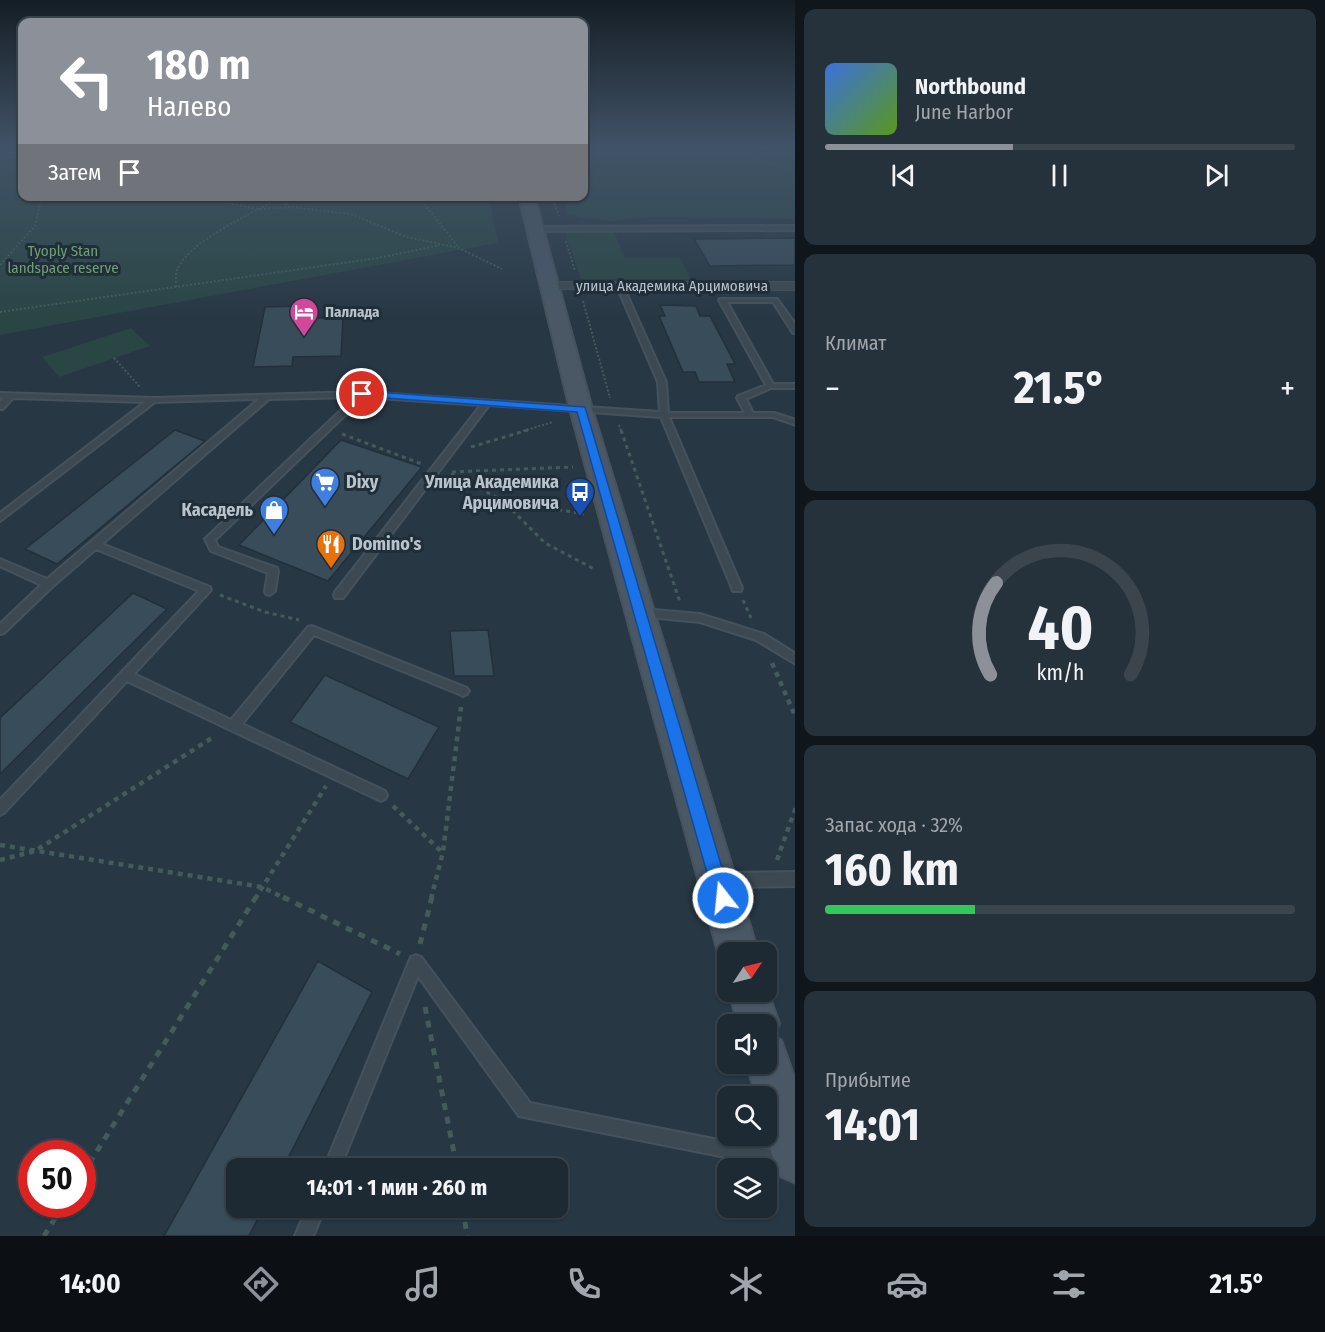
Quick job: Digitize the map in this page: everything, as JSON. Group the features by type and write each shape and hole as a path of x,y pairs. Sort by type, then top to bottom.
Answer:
{"main road":[{"path":"528,205 549,286 571,414 641,613 735,942"},
{"path":"771,1074 795,1162"}],"street":[{"name":"улица Академика Арцимовича","path":"549,286 795,286"}],"lane":[{"path":"536,229 795,228"},
{"path":"621,286 662,382 664,415 737,588"},
{"path":"770,386 722,300 775,300 795,331"},
{"path":"750,415 741,398 770,386 795,386"},
{"path":"0,395 153,400 362,394 487,402 571,414 774,415 795,423"},
{"path":"270,591 273,571 214,549 210,539 362,394"},
{"path":"0,407 11,395"},
{"path":"0,630 48,584 267,397"},
{"path":"0,518 153,400"},
{"path":"339,595 487,402"},
{"path":"0,809 206,590 96,544"},
{"path":"0,562 48,584"},
{"path":"641,613 700,618 760,637 795,660"},
{"path":"234,725 312,630 463,691"},
{"path":"127,676 381,795"},
{"path":"717,880 795,879"},
{"path":"416,962 525,1110 795,1162"},
{"path":"336,1158 416,962"},
{"path":"304,1236 312,1218"}],"path":[{"path":"0,265 35,226 40,205"},
{"path":"236,205 258,209 290,207 351,214 406,237 459,248 502,269"},
{"path":"176,287 177,268 187,255 266,205"},
{"path":"425,205 459,248"},
{"path":"0,312 378,258 440,245"},
{"path":"114,358 153,400"},
{"path":"456,444 474,447 571,414"},
{"path":"447,472 502,500 584,514"},
{"path":"502,500 545,543 596,570"},
{"path":"737,588 795,717"},
{"path":"206,590 265,612 300,621"},
{"path":"455,1158 416,962 443,852 463,691"},
{"path":"0,860 35,851 234,725"},
{"path":"96,1153 335,773"},
{"path":"381,795 443,852"},
{"path":"770,878 795,807"},
{"path":"0,845 262,887 416,962"},
{"path":"44,1236 55,1218"},
{"path":"464,1218 467,1236"}],"green space":[{"name":"Tyoply Stan landspace reserve","path":"0,205 491,205 498,243 0,335"},
{"path":"566,205 795,205 795,219 652,217 612,221 568,215"},
{"path":"565,232 614,232 625,258 680,258 691,279 581,279"},
{"path":"131,328 150,346 59,377 42,357"}],"building":[{"path":"795,238 795,265 710,266 694,239"},
{"path":"660,305 696,306 700,316 710,316 735,364 727,364 735,382 699,382 695,372 683,372 659,316 665,316"},
{"path":"302,306 301,318 343,318 341,356 293,357 292,366 253,367 265,307"},
{"path":"175,430 205,441 57,564 25,549"},
{"path":"341,440 422,467 328,581 239,545"},
{"path":"133,593 167,609 0,774 0,718"},
{"path":"488,630 494,676 454,676 450,631"},
{"path":"325,675 439,727 408,779 290,722"},
{"path":"318,961 372,992 288,1158 226,1158 226,1218 258,1218 249,1236 164,1236"}],"place":[{"name":"Паллада","path":"304,338"},
{"name":"Dixy","path":"325,508"},
{"name":"Улица Академика Арцимовича","path":"580,518"},
{"name":"Касадель","path":"274,536"},
{"name":"Domino's","path":"331,570"}],"route":[{"path":"362,394 582,409 723,898"}]}
